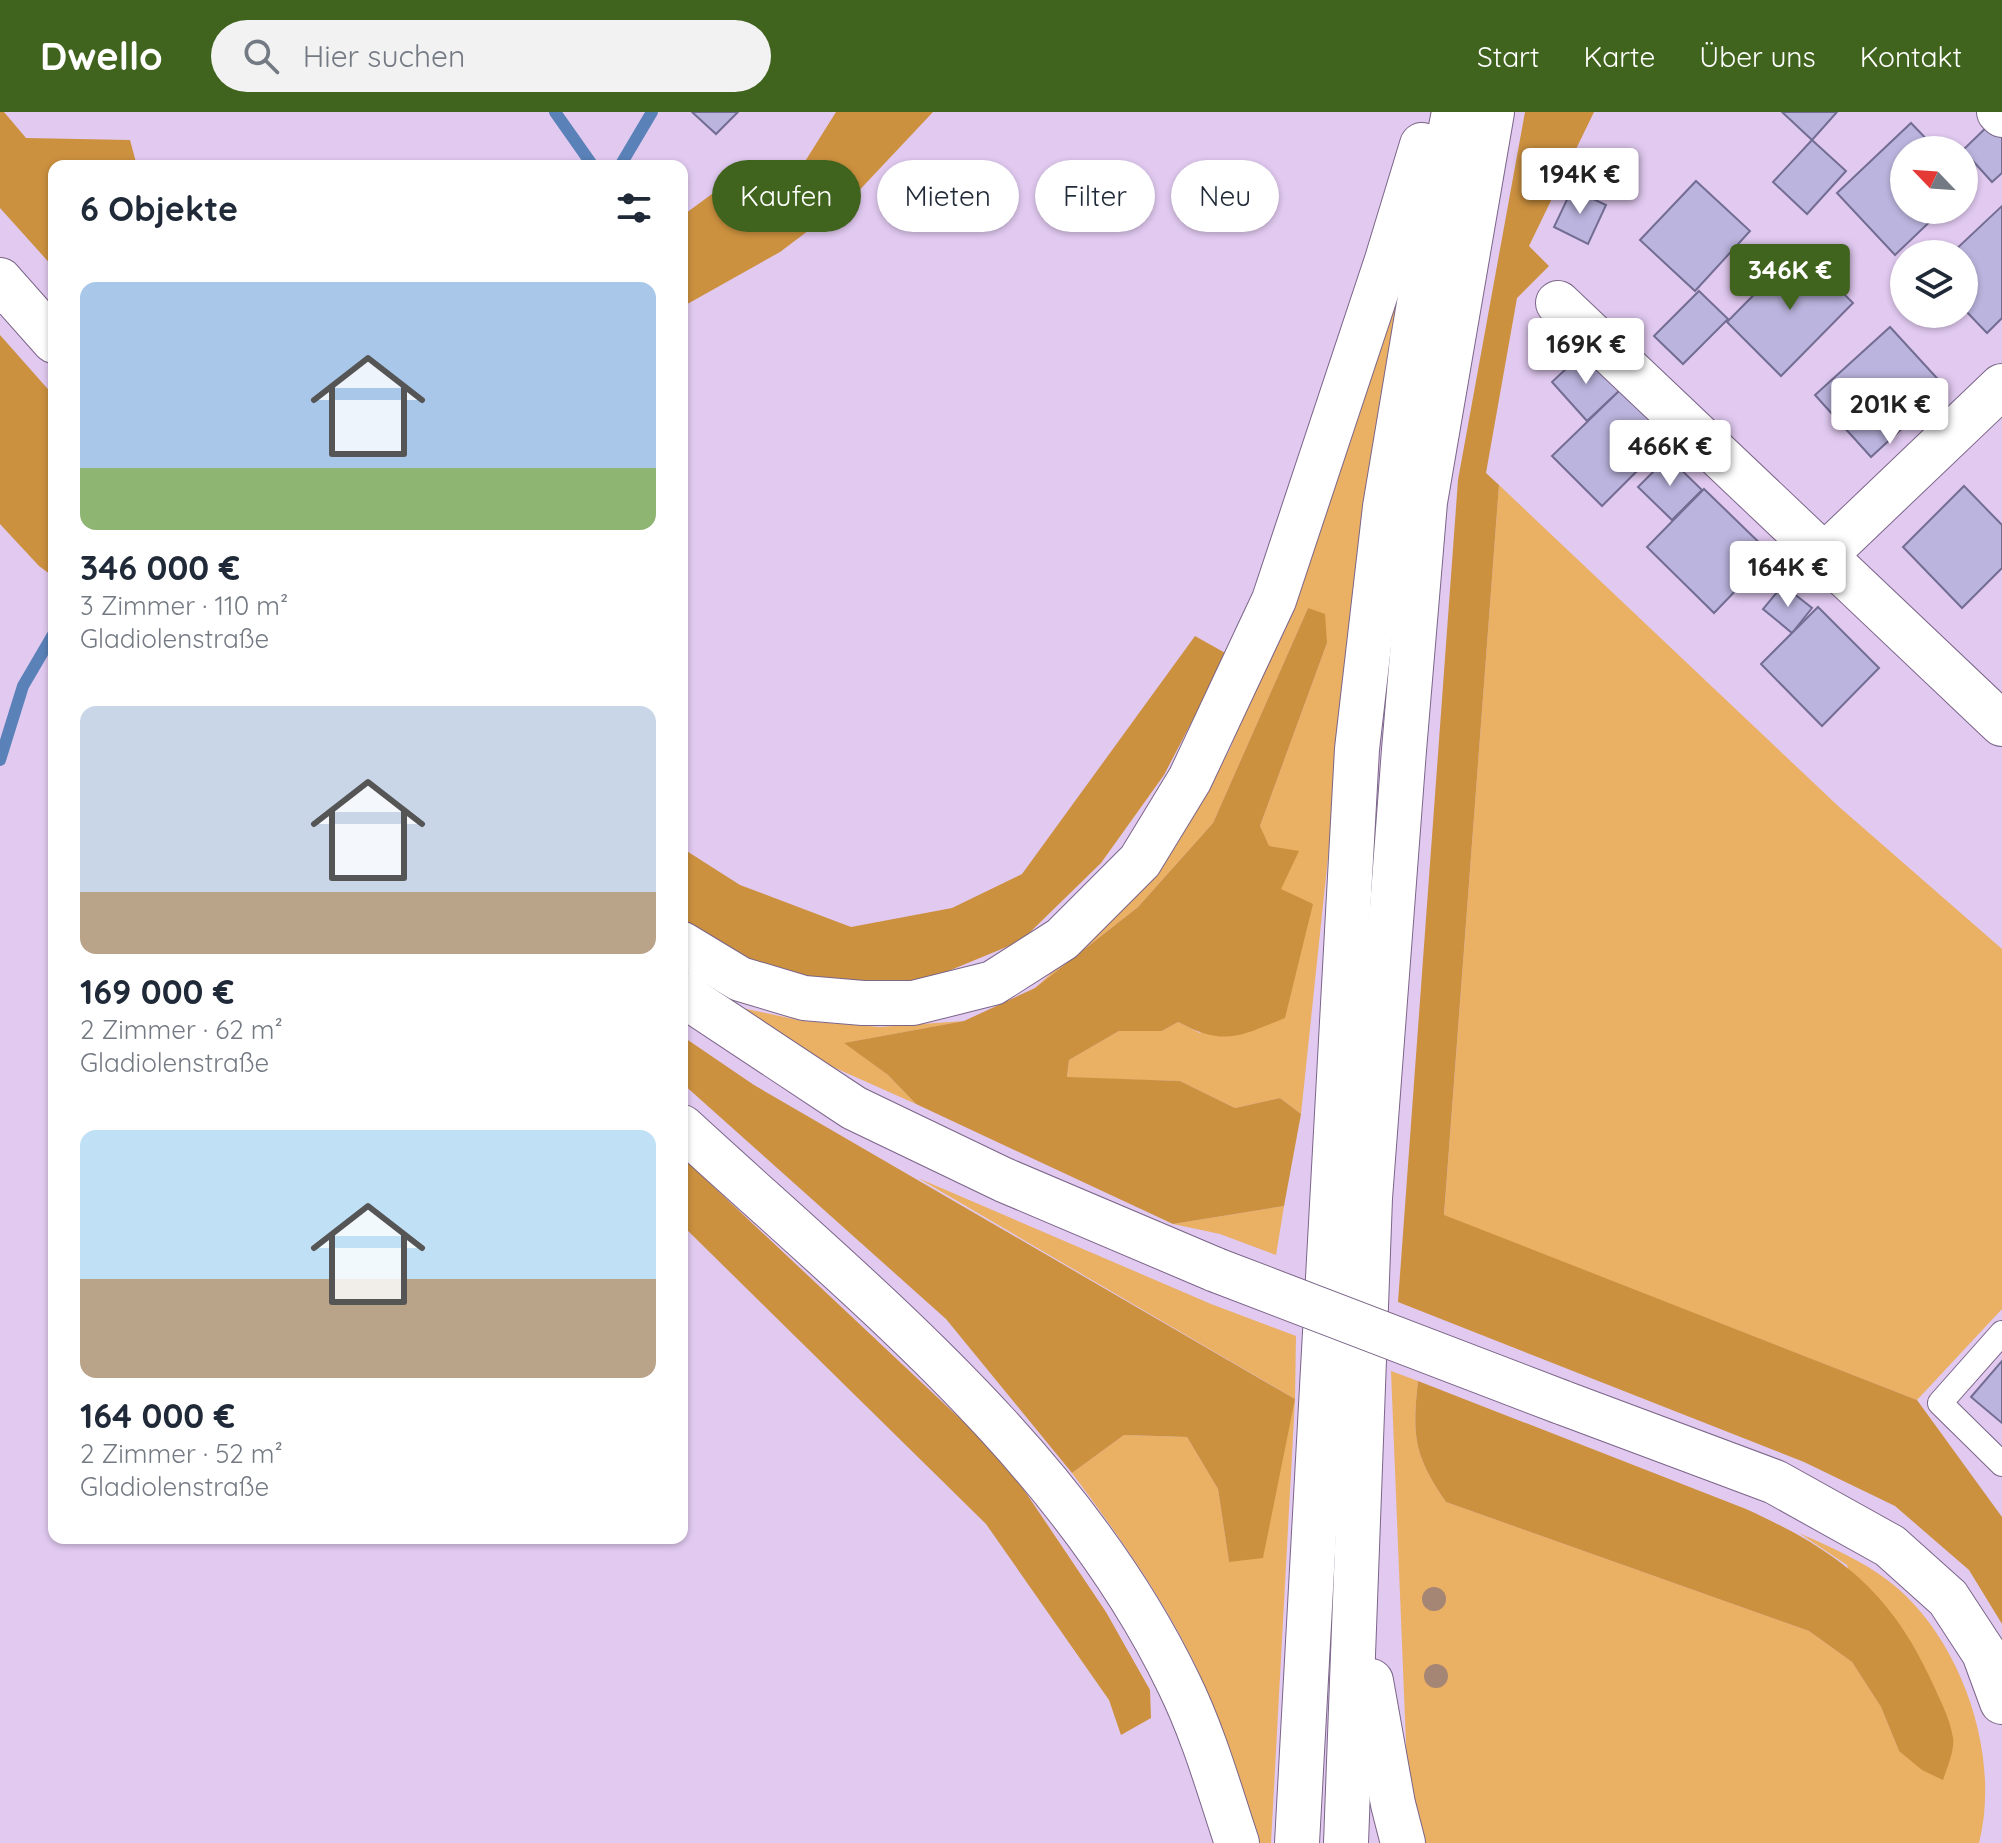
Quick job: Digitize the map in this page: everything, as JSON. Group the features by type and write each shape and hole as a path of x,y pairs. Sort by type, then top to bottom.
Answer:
{"main road":[{"path":"688,948 740,979 804,998 913,1003 993,983 1062,939 1140,861 1190,779 1274,600 1387,260 1432,112"},
{"path":"1297,1843 1357,749 1385,507 1454,112"},
{"path":"1346,1843 1370,1198 1425,502 1492,112"},
{"path":"0,280 48,334"},
{"path":"1558,303 2002,724"},
{"path":"1825,555 2002,386"},
{"path":"688,998 854,1108 1004,1180 1216,1270 1775,1482 1890,1546 1948,1598 1984,1653 2002,1702"},
{"path":"688,1133 943,1369 1083,1528 1131,1597 1179,1684 1209,1756 1237,1843"},
{"path":"1356,1588 1383,1749 1403,1843"}],"lane":[{"path":"2002,1333 1940,1403 2002,1464"}],"shaded area":[{"path":"0,112 4,112 26,138 130,140 135,160 48,160 48,261 0,208"},
{"path":"836,112 933,112 888,160 877,160 877,172 861,188 861,160 806,160"},
{"path":"1525,112 1594,112 1529,246 1549,266 1517,298 1486,473 1499,485 1444,1215 1917,1400 2002,1517 2002,1624 1969,1570 1895,1506 1804,1462 1398,1302 1458,480"},
{"path":"712,194 712,232 807,232 780,252 688,304 688,212"},
{"path":"1403,264 1364,515 1301,1114 1280,1098 1235,1108 1180,1081 1067,1078 1069,1060 1119,1031 1162,1031 1178,1022 1200,1033 1281,889 1260,826 1327,643 1308,608 1213,823 1138,907 1035,988 1111,918 1166,854 1229,751 1288,605"},
{"path":"0,335 48,389 48,573 0,524"},
{"path":"1499,485 1837,805 2002,949 2002,1309 1917,1400 1444,1216"},
{"path":"1308,608 1325,614 1327,643 1260,826 1269,846 1299,851 1281,889 1313,904 1285,1018 1232,1036 1208,1034 1178,1022 1162,1031 1119,1031 1069,1060 1067,1077 1180,1081 1235,1108 1280,1098 1301,1114 1284,1206 1173,1224 916,1104 888,1075 844,1043 964,1021 1035,988 1138,907 1213,823"},
{"path":"1195,636 1227,654 1164,775 1101,863 1021,941 929,979 825,989 718,949 688,926 688,852 740,885 851,927 952,908 1022,874"},
{"path":"742,1008 803,1021 880,1027 964,1021 845,1043 888,1075 916,1104 833,1067"},
{"path":"688,1040 754,1085 1295,1399 1263,1558 1229,1562 1218,1489 1187,1437 1124,1435 1072,1473 946,1319 688,1088"},
{"path":"688,1163 1004,1460 1106,1612 1150,1690 1151,1718 1121,1735 1109,1700 986,1524 688,1231"},
{"path":"918,1178 1211,1304 1296,1336 1295,1399"},
{"path":"1284,1206 1276,1255 1220,1234 1173,1224"},
{"path":"1391,1371 1418,1381 1415,1417 1421,1458 1446,1502 1809,1631 1852,1662 1881,1707 1899,1751 1847,1565 1799,1533 1881,1575 1927,1619 1961,1678 1973,1710 1985,1778 1979,1843 1426,1843 1407,1768"},
{"path":"1418,1381 1746,1509 1833,1557 1878,1597 1915,1648 1931,1680 1953,1738 1952,1753 1943,1780 1922,1770 1899,1751 1881,1707 1852,1662 1809,1631 1446,1502 1421,1458 1415,1417"},
{"path":"1295,1399 1271,1843 1259,1843 1219,1720 1184,1642 1131,1555 1072,1473 1124,1435 1187,1437 1218,1489 1229,1562"}],"building":[{"path":"692,112 738,112 716,134"},
{"path":"1782,112 1837,112 1812,140"},
{"path":"1996,118 2002,125 2002,173 1992,182 1978,167 1977,136"},
{"path":"1911,123 1924,136 1897,136"},
{"path":"1812,140 1846,171 1807,214 1773,182"},
{"path":"1890,143 1890,224 1927,224 1911,240 1890,240 1890,250 1837,193"},
{"path":"1696,181 1750,231 1695,291 1640,240"},
{"path":"1572,189 1606,205 1588,244 1554,227"},
{"path":"2002,206 2002,318 1987,333 1978,324 1978,240 1966,240"},
{"path":"1799,249 1853,303 1781,376 1727,322"},
{"path":"1699,291 1728,319 1683,364 1654,336"},
{"path":"1890,327 1946,388 1871,457 1815,395"},
{"path":"1585,351 1620,390 1587,421 1552,382"},
{"path":"1620,390 1672,436 1602,506 1552,456"},
{"path":"1668,457 1702,490 1672,520 1638,487"},
{"path":"1964,486 2002,525 2002,568 1962,608 1903,547"},
{"path":"1704,489 1771,554 1714,613 1647,547"},
{"path":"1783,585 1812,608 1792,633 1763,609"},
{"path":"1818,607 1879,668 1822,726 1761,664"},
{"path":"2002,1361 2002,1423 1971,1397"}],"waterway":[{"path":"555,112 589,160"},
{"path":"624,160 652,112"},
{"path":"0,760 23,686 48,643"}]}
